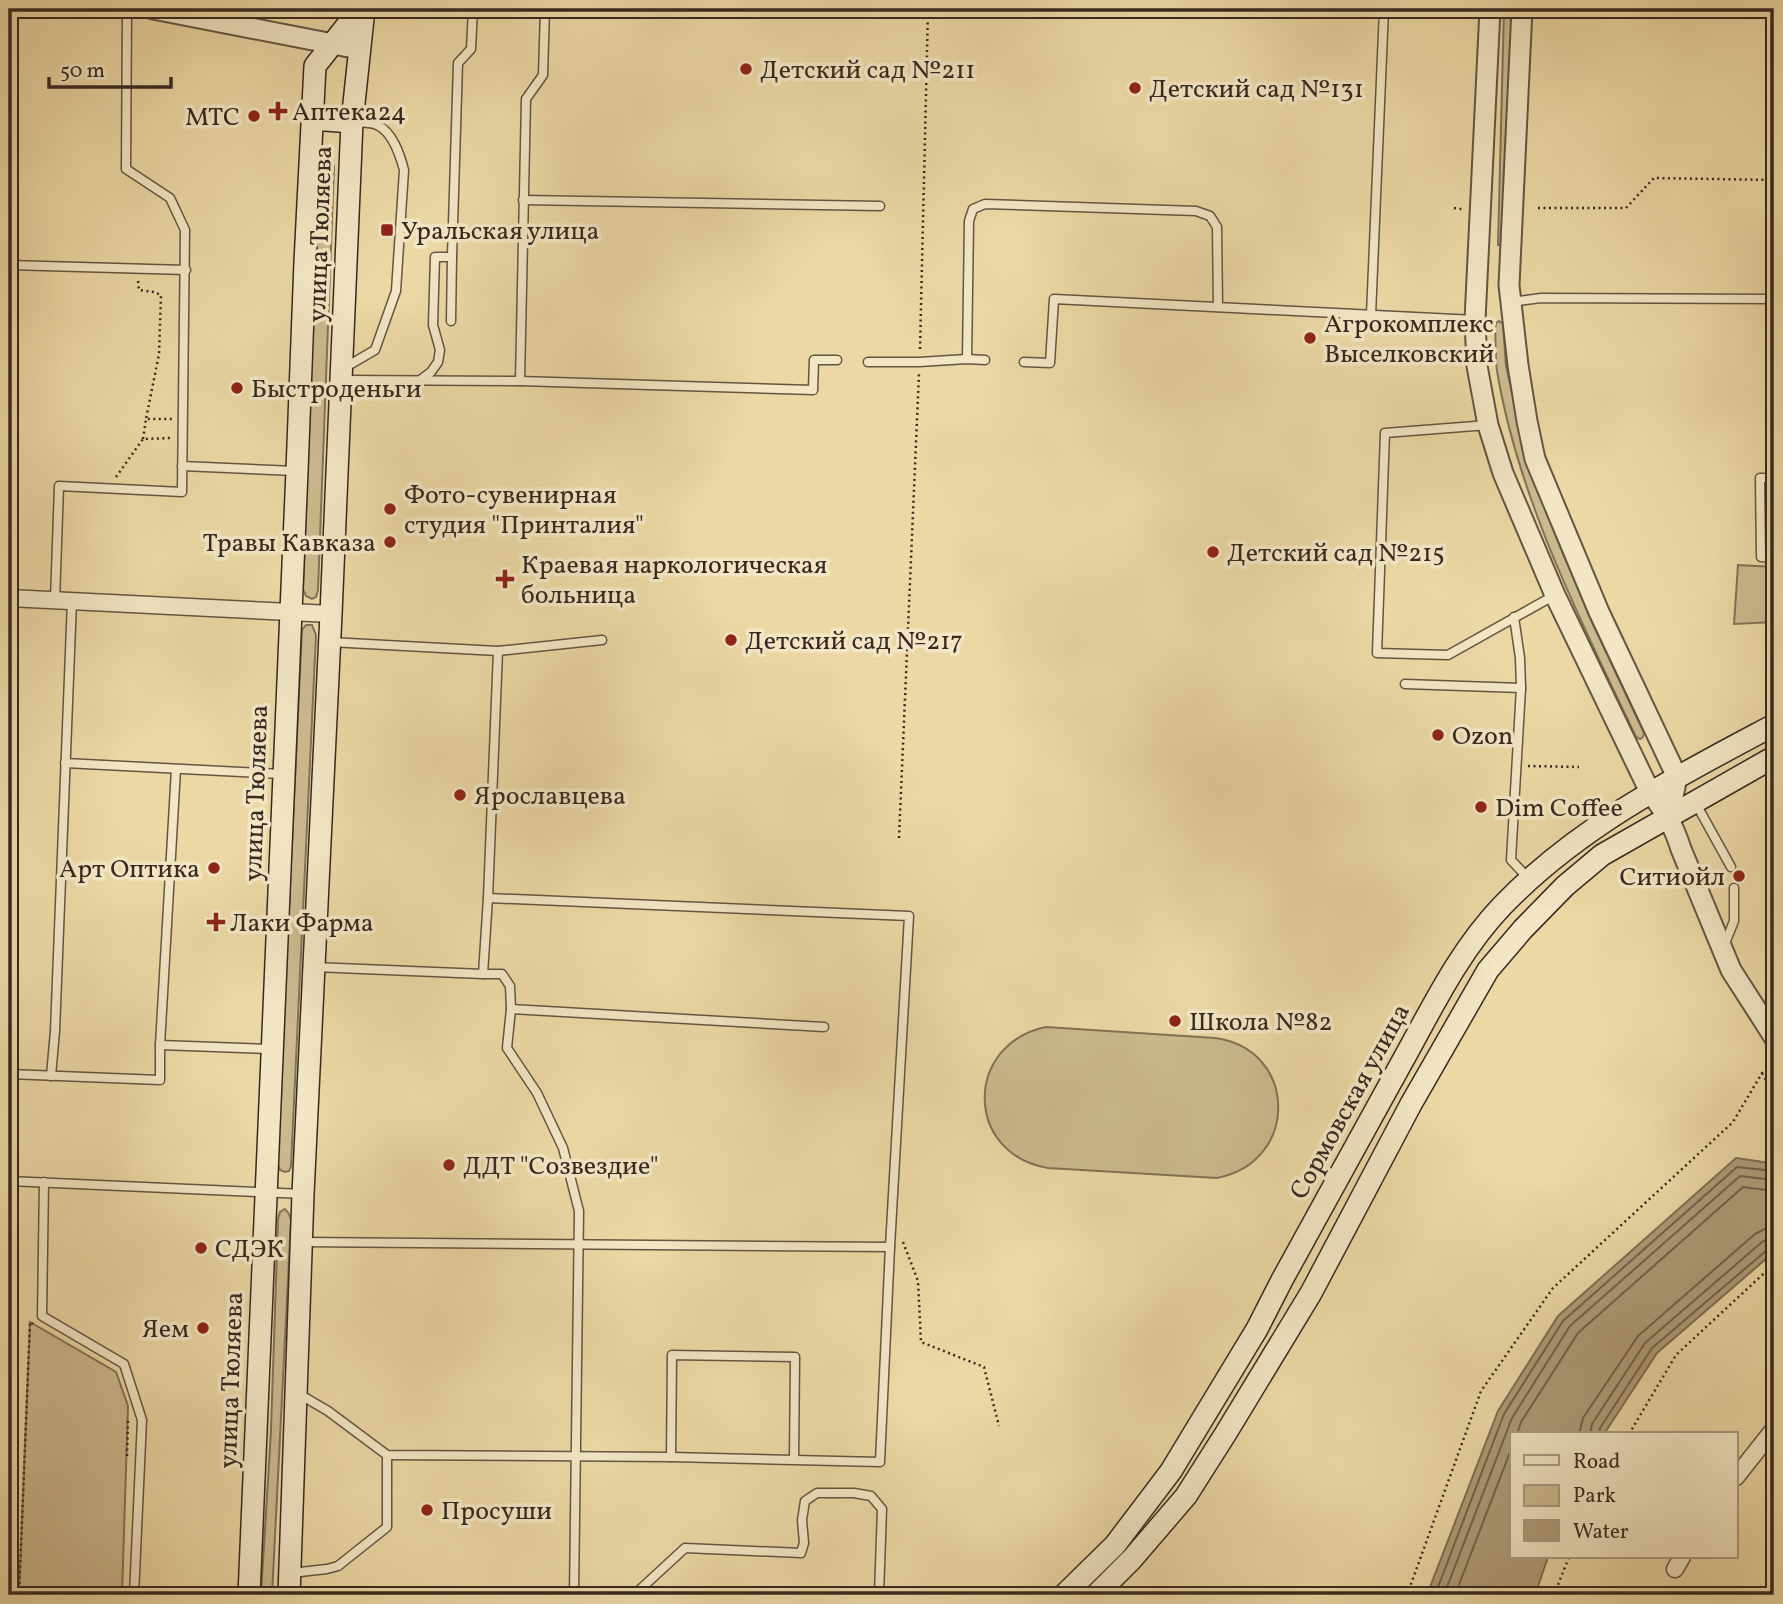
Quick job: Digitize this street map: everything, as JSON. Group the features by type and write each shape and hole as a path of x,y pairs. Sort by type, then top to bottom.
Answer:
{"main road":[{"name":"улица Тюляева","path":"249,1595 315,66 362,9"},
{"name":"улица Тюляева","path":"289,1595 303,1194 352,122 362,9"},
{"path":"312,119 352,122"},
{"name":"Сормовская улица","path":"1064,1595 1115,1545 1171,1471 1257,1329 1457,962 1501,907 1548,862 1584,834 1650,792 1774,725"},
{"path":"1096,1595 1132,1559 1186,1496 1226,1433 1311,1293 1410,1104 1489,970 1523,929 1565,886 1602,855 1774,757"},
{"path":"1159,1486 1181,1502"}],"street":[{"path":"153,9 359,49"},
{"path":"1490,9 1475,320 1477,366 1488,425 1503,473 1555,595 1650,792 1669,817 1731,970 1769,1016 1774,1037"},
{"path":"1522,9 1510,293 1518,365 1535,459 1599,612 1677,777 1669,817"},
{"path":"1477,285 1510,293"},
{"path":"9,598 331,614"},
{"path":"1738,1474 1774,1429"}],"lane":[{"path":"55,600 59,486 182,492 185,230 170,198 126,169 127,9"},
{"path":"450,321 458,63 471,50 473,9"},
{"path":"520,381 526,99 543,75 545,9"},
{"path":"1371,315 1384,9"},
{"path":"9,74 13,75 9,187"},
{"path":"341,375 375,350 396,291 404,170 394,141 378,125 352,122"},
{"path":"523,200 880,206"},
{"path":"967,359 969,221 973,209 985,204 1196,211 1210,216 1217,228 1217,307"},
{"path":"419,382 438,362 440,350 433,325 435,257 452,257"},
{"path":"9,265 186,270"},
{"path":"1510,293 1541,298 1774,299"},
{"path":"1024,362 1050,363 1054,299 1475,320"},
{"path":"341,375 419,382 520,381 813,390 814,360 837,360"},
{"path":"868,362 985,360"},
{"path":"1488,425 1385,433 1377,653 1448,655 1555,595"},
{"path":"182,466 298,471"},
{"path":"1774,478 1760,478 1761,557 1774,558"},
{"path":"51,1076 72,601"},
{"path":"1514,617 1521,688 1511,860 1530,880"},
{"path":"330,642 498,651 602,640"},
{"path":"483,974 498,651"},
{"path":"1405,684 1521,688"},
{"path":"65,763 285,774"},
{"path":"9,1074 160,1080 176,769"},
{"path":"1695,802 1731,867"},
{"path":"1723,949 1734,921 1734,888"},
{"path":"296,1393 328,1411 387,1455 880,1462 909,916 488,898"},
{"path":"314,967 502,975 510,986 507,1048 537,1093 564,1148 579,1211 574,1595"},
{"path":"510,1009 824,1027"},
{"path":"160,1045 271,1049"},
{"path":"9,1181 303,1194"},
{"path":"44,1182 42,1316 124,1364 142,1420 134,1595"},
{"path":"301,1242 890,1247"},
{"path":"671,1457 672,1355 795,1357 794,1459"},
{"path":"289,1573 338,1566 387,1527 387,1455"},
{"path":"634,1595 685,1548 801,1553 804,1543 802,1520 805,1502 817,1493 854,1493 871,1496 881,1509 879,1595"}],"path":[{"path":"900,838 919,362 928,9"},
{"path":"1538,208 1626,208 1654,178 1774,180"},
{"path":"108,488 143,439 159,354 161,295 139,290 136,269"},
{"path":"146,419 183,418"},
{"path":"143,439 183,438"},
{"path":"1518,766 1579,767"},
{"path":"1407,1595 1481,1391 1553,1288 1733,1122 1762,1073 1774,1069"},
{"path":"1762,1073 1774,1094"},
{"path":"892,1213 918,1281 921,1342 984,1367 999,1426"},
{"path":"1630,1432 1676,1356 1774,1264"},
{"path":"19,1595 30,1322 41,1328"},
{"path":"126,1460 128,1420"},
{"path":"1554,1595 1569,1558"}],"green space":[{"path":"1504,9 1515,9 1506,244 1498,245"},
{"path":"327,157 332,160 334,167 318,590 316,597 312,599 306,596 303,589 319,167 321,159"},
{"path":"1499,321 1503,324 1506,366 1529,469 1591,620 1644,733 1640,739 1636,737 1573,604 1520,465 1497,371 1495,328"},
{"path":"1738,565 1774,567 1774,622 1734,624"},
{"path":"306,625 312,625 316,635 291,1166 289,1171 285,1172 280,1170 277,1163 302,630"},
{"path":"1046,1027 1215,1038 1242,1047 1262,1062 1274,1083 1278,1106 1275,1130 1263,1151 1244,1168 1217,1178 1048,1168 1020,1159 1001,1142 989,1122 985,1099 988,1075 1000,1054 1019,1037"},
{"path":"285,1209 291,1220 272,1595 261,1595 271,1430 278,1219 280,1212"},
{"path":"30,1322 116,1372 128,1406 122,1595 19,1595"}],"water":[{"path":"1736,1158 1770,1163 1774,1169 1774,1252 1657,1353 1605,1432 1510,1432 1510,1558 1548,1558 1535,1595 1427,1595 1498,1411 1558,1316"}],"place":[{"name":"Детский сад №211","path":"746,69"},
{"name":"Детский сад №131","path":"1135,88"},
{"name":"Аптека24","path":"278,111"},
{"name":"МТС","path":"254,116"},
{"name":"Уральская улица","path":"387,230"},
{"name":"Агрокомплекс Выселковский","path":"1310,338"},
{"name":"Быстроденьги","path":"237,388"},
{"name":"Фото-сувенирная студия \"Принталия\"","path":"390,509"},
{"name":"Травы Кавказа","path":"390,542"},
{"name":"Детский сад №215","path":"1213,552"},
{"name":"Краевая наркологическая больница","path":"505,579"},
{"name":"Детский сад №217","path":"731,640"},
{"name":"Ozon","path":"1438,735"},
{"name":"Ярославцева","path":"460,795"},
{"name":"Dim Coffee","path":"1481,807"},
{"name":"Арт Оптика","path":"214,868"},
{"name":"Ситиойл","path":"1739,876"},
{"name":"Лаки Фарма","path":"216,922"},
{"name":"Школа №82","path":"1175,1021"},
{"name":"ДДТ \"Созвездие\"","path":"449,1165"},
{"name":"СДЭК","path":"201,1248"},
{"name":"Яем","path":"203,1328"},
{"name":"Просуши","path":"427,1510"}]}
